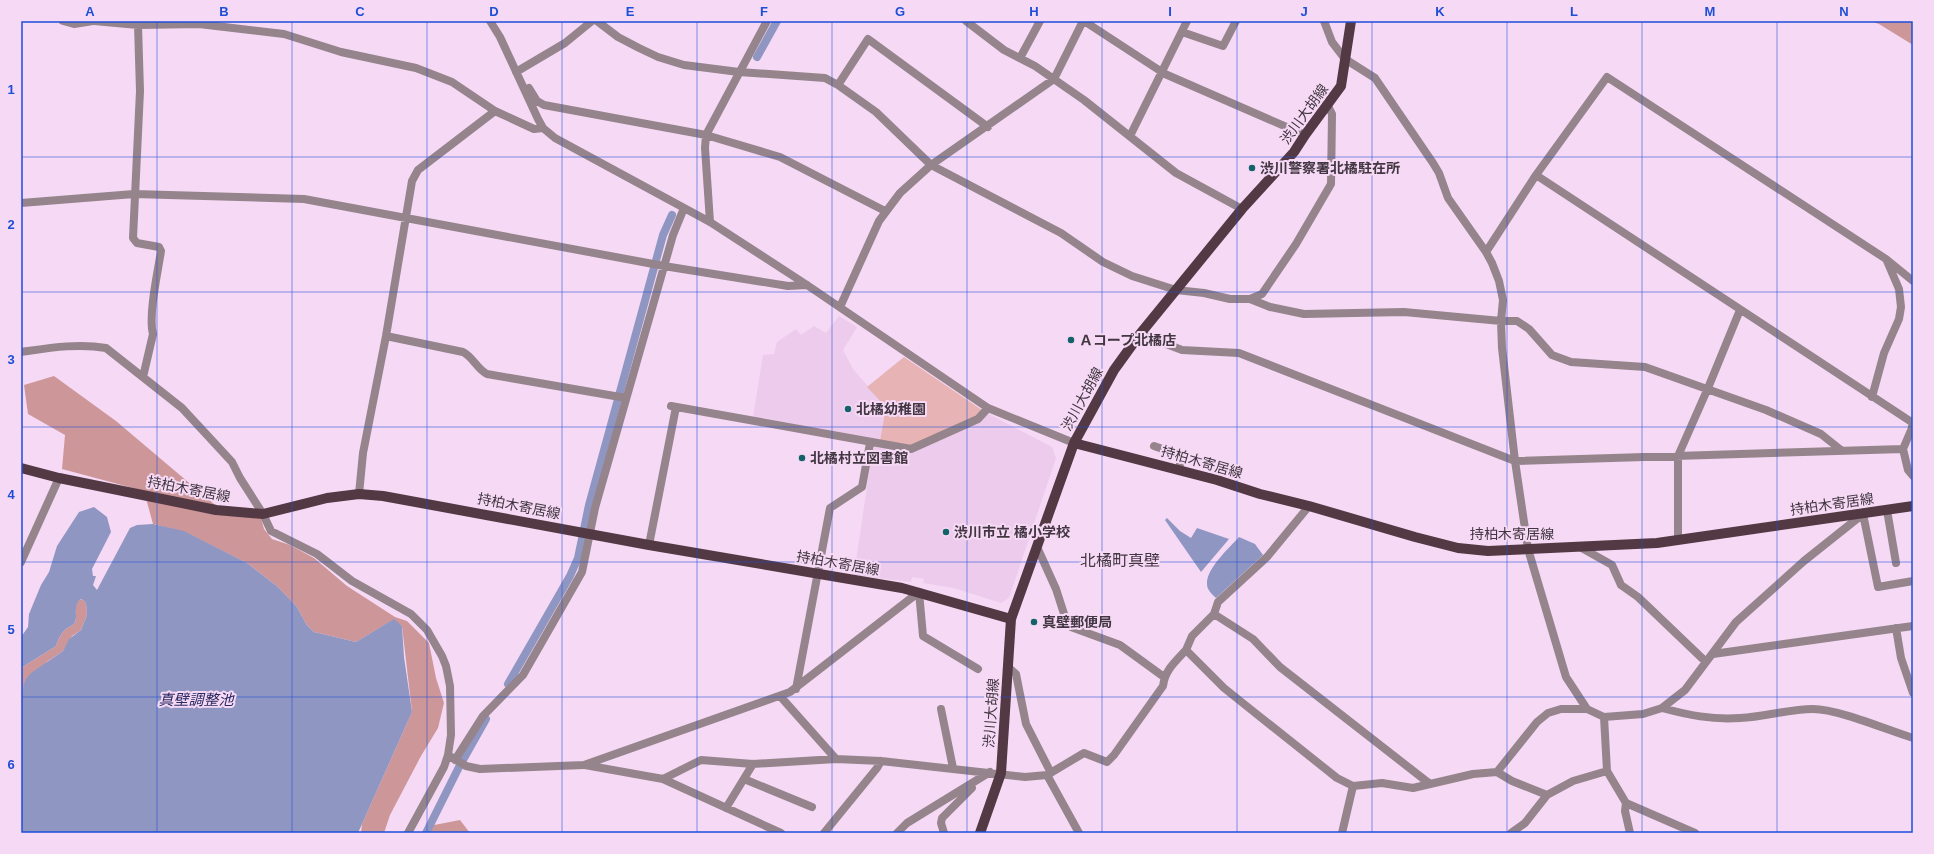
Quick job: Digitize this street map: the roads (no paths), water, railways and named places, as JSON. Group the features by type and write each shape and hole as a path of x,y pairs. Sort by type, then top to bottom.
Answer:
{"main road":[{"name":"渋川大胡線","path":"980,833 1001,773 1011,619 1074,443 1114,370 1140,334 1242,209 1294,152 1304,136 1328,106 1341,86 1351,21"},
{"name":"持柏木寄居線","path":"1074,443 1217,480 1260,494 1309,506 1458,548 1488,551 1634,545 1913,506"},
{"name":"持柏木寄居線","path":"21,468 59,478 216,510 263,514 327,498 359,494 383,496 649,545 818,573 919,592 1011,619"}],"street":[{"path":"63,21 74,24 94,21 138,25 199,24 284,34 341,52 416,68 452,82 496,111 534,129 543,128"},
{"path":"490,21 533,96 544,105 706,135 780,157 885,211"},
{"path":"518,70 565,43 592,21"},
{"path":"597,21 618,36 658,57 684,65 739,72 825,78 838,85 876,112 931,165 1061,233 1103,262 1132,276 1176,290 1204,293 1230,299 1250,299 1270,307 1304,314 1404,312 1501,322 1517,321 1529,329 1552,355 1570,362 1646,367 1766,410 1821,434 1841,450"},
{"path":"710,222 705,148 706,135 767,21"},
{"path":"966,21 1004,50 1035,66 1084,100 1176,173 1242,209"},
{"path":"1020,58 1040,21"},
{"path":"840,307 885,211 900,193 931,165 988,127 1054,79 1084,21 1162,72 1304,136"},
{"path":"1130,136 1187,21"},
{"path":"1182,32 1223,46 1236,21"},
{"path":"1324,21 1332,42 1345,59 1375,78 1439,173 1448,198 1456,212 1486,252 1492,263 1503,300 1501,322 1502,348 1515,461 1528,549 1566,677 1586,708"},
{"path":"138,25 140,91 133,238 137,243 159,247 161,251 154,304 153,334 143,377"},
{"path":"838,85 868,39 988,127"},
{"path":"518,70 532,109 543,128 563,143 710,222 840,307 988,408 1074,443"},
{"path":"1486,252 1536,175 1607,77 1886,259 1913,281"},
{"path":"1250,299 1262,294 1296,244 1331,184 1332,114 1328,106"},
{"path":"359,494 363,453 386,336 412,181 418,170 496,111"},
{"path":"1536,175 1912,423 1912,428 1903,449 1908,470 1913,476"},
{"path":"21,203 134,194 304,199 663,265 788,286 807,285"},
{"path":"408,833 457,761 483,716 523,675 579,580 585,563 589,534 595,508 625,398 663,265 684,208"},
{"path":"1872,397 1884,353 1899,319 1901,307 1899,289 1886,259"},
{"path":"1678,540 1678,456 1740,310"},
{"path":"1140,334 1182,350 1238,353 1515,461 1903,449"},
{"path":"386,336 463,352 470,356 482,372 487,374 625,398"},
{"path":"21,352 90,345 106,348 182,408 232,462 240,478 263,514 271,531 316,554 352,581 407,611 427,630 442,656 449,677 450,735 457,761"},
{"path":"649,545 674,407 911,450 978,420 988,408"},
{"path":"796,689 830,508 862,487 870,443"},
{"path":"1154,446 1174,452 1181,459 1179,470"},
{"path":"21,562 23,553 59,478"},
{"path":"663,779 701,760 753,764 836,759 880,761 1001,773 1025,777 1049,774 1084,753 1107,762 1114,756 1163,686 1164,677 1169,667 1186,650 1192,636 1214,614 1218,602 1267,557 1309,506"},
{"path":"1887,510 1896,563"},
{"path":"1498,772 1537,722 1548,713 1561,709 1586,708 1604,717 1643,714 1662,708 1685,690 1736,622 1804,561 1863,514 1878,587 1913,581"},
{"path":"1037,547 1056,589 1066,620 1071,627 1120,645 1164,677"},
{"path":"1580,547 1612,565 1621,585 1638,597 1706,662"},
{"path":"584,765 796,689 919,592"},
{"path":"919,592 923,636 978,669"},
{"path":"1214,614 1253,639 1280,667 1430,784"},
{"path":"1713,654 1913,626"},
{"path":"1896,628 1901,658 1913,694"},
{"path":"1186,650 1224,688 1337,778 1353,786 1382,783 1413,788 1473,774 1498,772 1512,781 1547,795"},
{"path":"1008,667 1016,674 1026,724 1079,833"},
{"path":"780,696 836,759"},
{"path":"1662,708 1695,717 1740,718 1783,711 1815,709 1838,714 1913,738"},
{"path":"941,709 953,768"},
{"path":"1604,717 1607,771 1626,803 1695,833"},
{"path":"457,761 480,769 584,765 663,779 781,833"},
{"path":"824,833 877,768 880,761"},
{"path":"726,808 753,764"},
{"path":"1511,833 1525,823 1547,795 1573,781 1607,771"},
{"path":"897,833 907,823 990,772"},
{"path":"744,779 812,807"},
{"path":"944,833 941,823 942,818 972,788 971,784"},
{"path":"1342,833 1353,786"},
{"path":"1626,803 1625,811 1630,833"}],"water":[{"name":"真壁調整池","path":"94,507 107,517 111,532 92,569 93,576 96,576 93,585 97,590 130,528 137,525 153,524 184,531 247,563 278,587 297,607 306,624 314,632 356,642 394,619 402,626 404,657 412,712 358,833 21,833 21,693 26,679 31,673 63,651 69,639 81,630 87,615 86,603 80,599 76,606 76,619 74,624 63,632 56,646 21,668 21,637 28,627 29,614 41,585 49,572 57,546 79,512"},
{"path":"1167,518 1180,531 1191,538 1197,528 1229,539 1201,572 1165,520"},
{"path":"1239,537 1255,544 1263,555 1216,598 1210,592 1207,584 1210,572 1214,565"}],"waterway":[{"path":"757,57 777,21"},
{"path":"508,684 570,576 578,558 589,505 663,235 672,215"},
{"path":"426,833 459,767 486,719"}],"place":[{"name":"渋川警察署北橘駐在所","path":"1252,168"},
{"name":"Ａコープ北橘店","path":"1071,340"},
{"name":"北橘幼稚園","path":"848,409"},
{"name":"北橘村立図書館","path":"802,458"},
{"name":"渋川市立 橘小学校","path":"946,532"},
{"name":"真壁郵便局","path":"1034,622"}],"district":[{"name":"北橘町真壁","path":"1120,560"}]}
